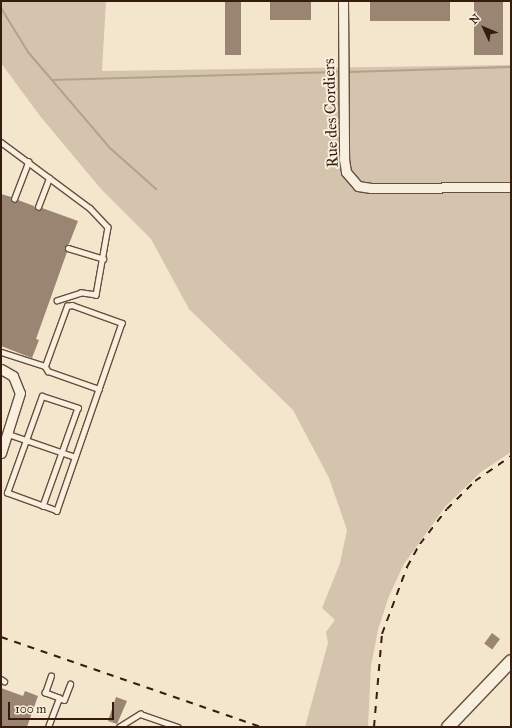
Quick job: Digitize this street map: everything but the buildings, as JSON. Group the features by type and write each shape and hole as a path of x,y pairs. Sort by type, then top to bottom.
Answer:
{"street":[{"name":"Rue des Cordiers","path":"343,1 344,159 346,172 358,186 371,188 511,186"},
{"path":"1,369 13,376 20,393 1,453"},
{"path":"448,727 511,661"}],"lane":[{"path":"1,142 105,223 108,232 96,295 82,293 57,301"},
{"path":"14,199 28,162"},
{"path":"38,207 49,178"},
{"path":"68,248 103,260"},
{"path":"43,506 78,408 42,396 7,493 43,506 57,511 122,323 72,305 67,306 45,366"},
{"path":"1,352 45,366 48,371 99,389"},
{"path":"8,434 75,457"},
{"path":"51,676 45,693 64,700 70,684"},
{"path":"48,727 59,698"},
{"path":"119,727 140,714 178,727"}],"shaded area":[{"path":"1,1 106,1 102,71 511,65 511,452 481,472 445,507 404,564 389,596 378,630 371,666 368,727 305,727 328,643 326,632 335,620 322,608 340,563 347,530 329,478 293,410 189,309 151,239 101,189 40,116 1,63"}],"waterway":[{"path":"1,8 28,52 110,148 156,189"},
{"path":"349,72 511,67"},
{"path":"52,80 337,72"}],"railway":[{"path":"374,727 382,634 407,567 420,544 447,509 475,481 511,456"},
{"path":"1,637 261,727"}]}
